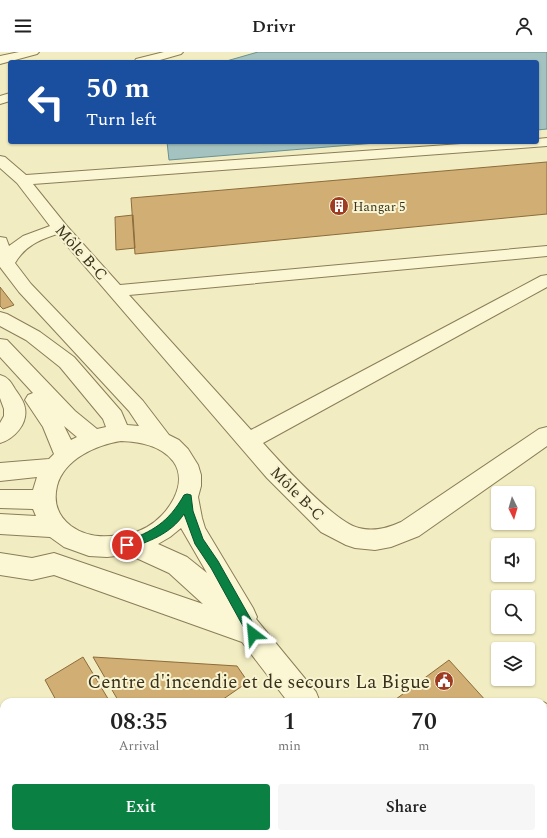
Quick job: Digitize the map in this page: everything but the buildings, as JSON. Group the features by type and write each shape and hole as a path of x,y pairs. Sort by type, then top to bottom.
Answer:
{"lane":[{"path":"0,60 33,52"},
{"path":"147,60 177,52"},
{"path":"22,180 519,144"},
{"name":"Môle B-C","path":"1,161 22,180 60,228 275,472 330,525 355,538 375,540 390,537 410,529 547,435"},
{"path":"6,263 17,245 24,240 60,228"},
{"path":"0,242 6,263 25,288 136,406 161,440"},
{"path":"117,292 547,251"},
{"path":"248,441 547,280"},
{"path":"0,318 33,336 67,362 113,416 119,433"},
{"path":"0,345 67,416 93,438"},
{"path":"0,358 48,416 58,433 60,461"},
{"path":"0,382 12,398 16,414 11,425 0,435"},
{"path":"63,533 47,514 44,500 46,483 60,461 78,446 93,438 134,432 161,440 176,450 186,464 190,480 187,498 188,511 198,541 215,564 253,634 303,698"},
{"path":"0,472 60,461"},
{"path":"2,523 63,533 89,545 108,547 127,545 148,538 165,527 179,513 187,498"},
{"path":"0,499 44,500"},
{"path":"54,564 63,533"},
{"path":"127,545 147,551 180,567 253,634"},
{"path":"0,564 33,569 54,564 253,634"}],"water":[{"path":"258,52 547,52 547,129 539,130 539,60 230,60"},
{"path":"167,144 364,144 169,160"}],"place":[{"name":"Hangar 5","path":"339,206"},
{"name":"Centre d'incendie et de secours La Bigue","path":"444,681"}],"route":[{"path":"127,545 148,538 165,527 179,513 187,498 191,523 198,541 215,564 253,634"}]}
